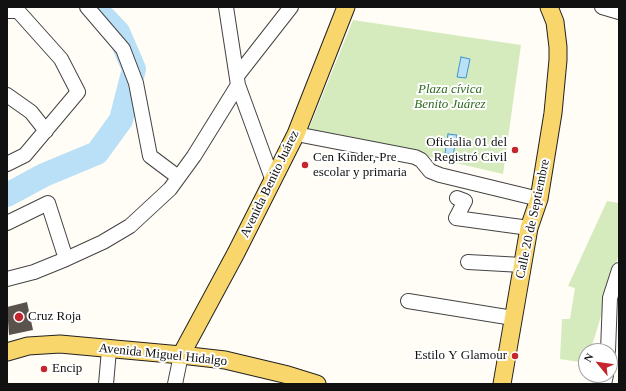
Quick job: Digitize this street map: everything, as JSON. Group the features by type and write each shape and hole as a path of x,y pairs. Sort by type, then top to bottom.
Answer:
{"main road":[{"name":"Avenida Benito Juárez","path":"181,355 273,181 296,134 346,7"},
{"name":"Calle 20 de Septiembre","path":"502,384 529,228 539,199 558,60 555,22 549,7"},
{"name":"Avenida Miguel Hidalgo","path":"7,352 28,346 60,344 109,350 181,355 225,360 288,375 317,384"}],"street":[{"path":"87,7 123,49 136,82 150,156 178,177"},
{"path":"226,7 238,81 273,181"},
{"path":"7,279 34,272 103,242 130,226 170,189 194,156 238,81 291,7"},
{"path":"602,7 619,12"},
{"path":"7,11 18,11 61,59 78,92 25,155 7,164"},
{"path":"7,95 31,112 46,130"},
{"path":"296,134 415,157 421,160 430,171 440,175 539,199"},
{"path":"457,198 465,201 456,218 529,228"},
{"path":"7,223 48,203 66,259"},
{"path":"468,262 522,265"},
{"path":"608,343 610,298 619,270"},
{"path":"408,301 513,318"},
{"path":"106,384 109,350"},
{"path":"176,384 181,355"}],"green space":[{"name":"Plaza cívica Benito Juárez","path":"353,20 521,45 503,174 413,153 306,136"},
{"path":"607,201 619,203 619,253 593,343 578,343 578,362 560,359 562,319 570,319 575,288 568,286"}],"water":[{"path":"461,57 470,59 466,78 457,77"},
{"path":"448,134 457,135 453,155 445,153"}],"building":[{"name":"Cruz Roja","path":"27,302 33,330 9,335 7,307"}],"waterway":[{"path":"7,195 44,175 97,153 121,120 134,69 118,32 94,7"}],"place":[{"name":"Oficialia 01 del Registró Civil","path":"515,150"},
{"name":"Cen Kinder, Pre escolar y primaria","path":"305,165"},
{"name":"Cruz Roja","path":"19,317"},
{"name":"Estilo Y Glamour","path":"515,356"},
{"name":"Encip","path":"44,369"}]}
